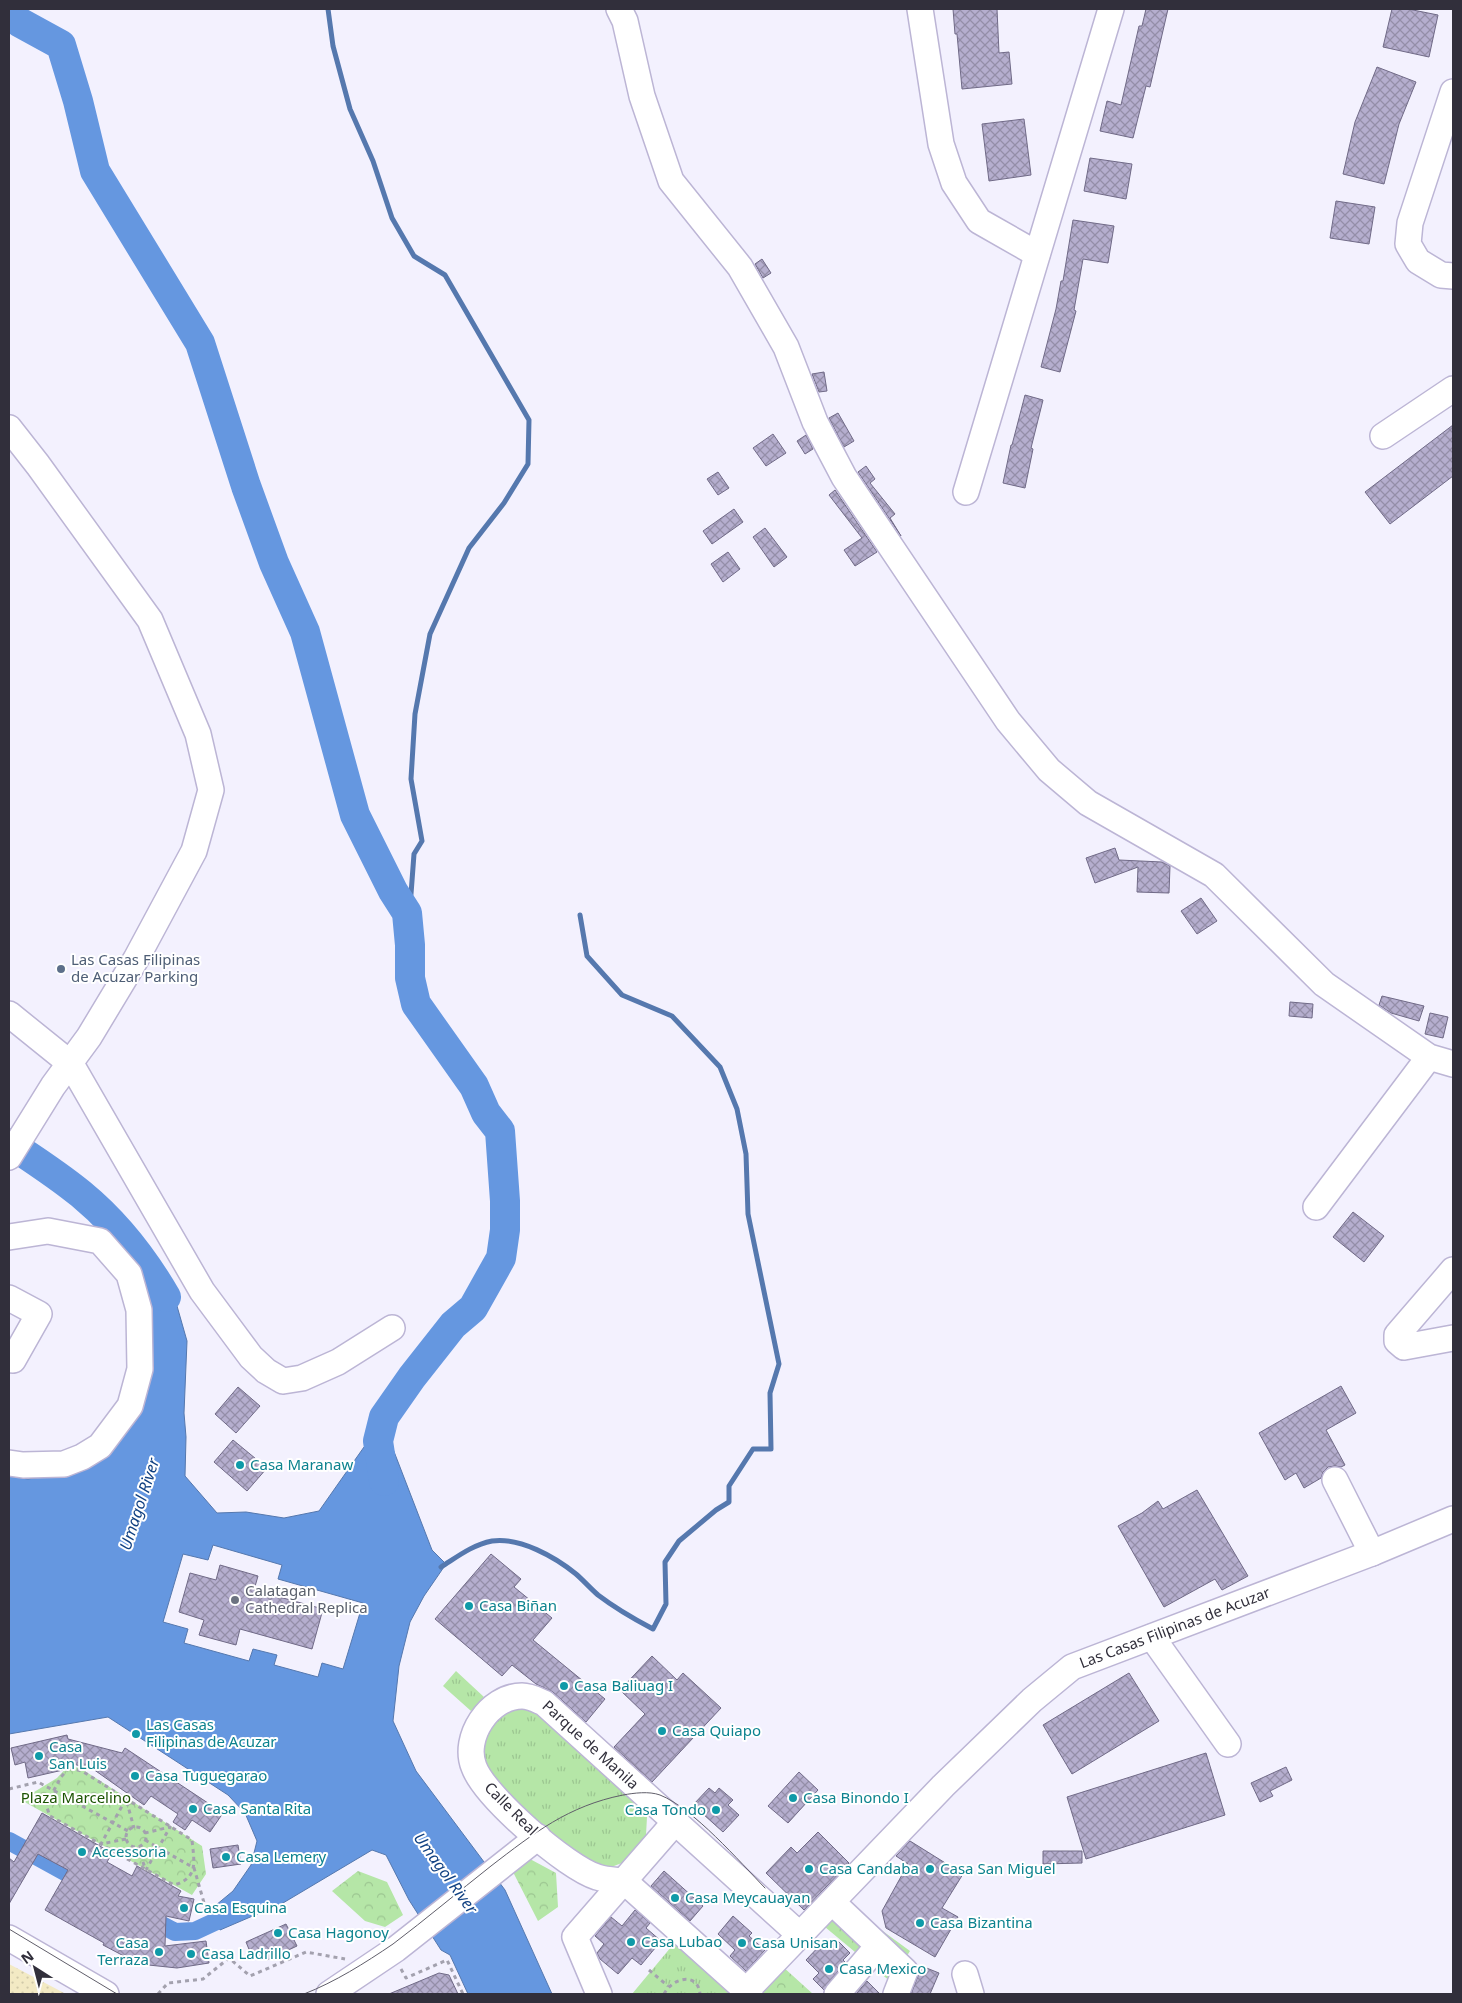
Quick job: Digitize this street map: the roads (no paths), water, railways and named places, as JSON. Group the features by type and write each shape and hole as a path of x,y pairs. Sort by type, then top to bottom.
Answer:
{"street":[{"path":"619,9 625,21 642,96 671,181 740,266 786,347 815,422 844,477 1008,721 1049,770 1088,803 1214,875 1324,984 1429,1057 1453,1064"},
{"path":"920,9 940,144 954,183 979,221 1037,254"},
{"path":"966,492 1111,9"},
{"path":"1453,92 1410,223 1408,244 1418,261 1441,275 1453,276"},
{"path":"1383,436 1453,389"},
{"path":"9,428 150,620 198,734 211,790 194,851 136,959 71,1064 54,1086 9,1157"},
{"path":"9,1014 71,1064 202,1291 250,1357 266,1371 283,1380 302,1378 338,1362 392,1328"},
{"path":"1316,1207 1429,1057"},
{"path":"9,1237 48,1231 100,1241 129,1274 139,1310 140,1369 130,1406 100,1446 82,1457 64,1464 23,1465 9,1463"},
{"path":"1453,1270 1397,1335 1397,1341 1404,1347 1453,1338"},
{"path":"9,1298 39,1314 13,1360 9,1357"},
{"path":"1335,1480 1372,1553"},
{"name":"Las Casas Filipinas de Acuzar","path":"748,1993 800,1935 934,1795 1032,1700 1072,1667 1372,1553 1453,1519"},
{"path":"1152,1637 1228,1744"},
{"name":"Parque de Manila","path":"505,1700 521,1696 544,1703 800,1935"},
{"name":"Calle Real","path":"505,1700 492,1709 482,1720 474,1734 470,1747 474,1767 483,1783 538,1838 579,1869 597,1877 624,1881"},
{"path":"600,1994 575,1937 676,1821"},
{"path":"329,1994 387,1955 538,1838"},
{"path":"624,1881 748,1993"},
{"path":"832,1902 905,1971 896,1994"},
{"path":"9,1938 106,1994"},
{"path":"838,1994 878,1946"}],"water":[{"path":"148,1259 167,1279 173,1292 187,1341 184,1413 186,1437 185,1476 217,1513 246,1512 284,1518 319,1511 364,1447 388,1436 432,1550 446,1564 424,1596 410,1622 399,1666 393,1721 416,1771 505,1890 552,1994 468,1994 450,1955 441,1950 409,1900 386,1855 372,1850 283,1903 220,1930 210,1910 233,1891 251,1865 257,1841 245,1813 228,1795 108,1717 9,1734 9,1476 28,1479 71,1472 114,1445 148,1391 151,1318 134,1270","holes":["213,1545 282,1565 278,1579 363,1603 343,1669 322,1663 318,1677 274,1665 277,1655 253,1649 249,1661 184,1643 188,1629 163,1622 183,1554 208,1560"]}],"waterway":[{"path":"328,9 333,46 350,109 373,161 392,218 414,256 445,275 529,420 528,464 504,503 469,548 430,634 415,714 411,779 422,841 414,854 411,894 407,913"},
{"path":"9,10 19,22 61,45 78,101 95,171 200,343 246,486 274,563 305,632 355,815 393,891 407,913 410,945 410,978 416,1004 474,1086 486,1113 500,1131 505,1201 505,1230 501,1258 473,1308 453,1325 412,1377 384,1417 378,1441 384,1481"},
{"path":"441,1567 478,1545 492,1541 514,1542 525,1545 558,1561 576,1574 604,1600 653,1629 666,1604 665,1562 679,1541 716,1510 729,1502 729,1486 753,1449 771,1449 770,1393 779,1364 748,1214 746,1154 737,1109 720,1067 672,1016 622,995 587,956 580,915"},
{"name":"Umagol River","path":"9,1143 45,1167 94,1205 138,1255 166,1297"},
{"path":"9,1841 87,1884"},
{"path":"145,1916 175,1932 195,1931 238,1911"}],"tram line":[{"path":"304,1994 350,1972 393,1944 507,1854 552,1822 585,1806 623,1795 637,1793 660,1795 687,1811 716,1837 765,1888"},
{"path":"9,1929 117,1994"}],"place":[{"name":"Las Casas Filipinas de Acuzar Parking","path":"61,969"},
{"name":"Casa Maranaw","path":"240,1465"},
{"name":"Calatagan Cathedral Replica","path":"235,1600"},
{"name":"Casa Biñan","path":"469,1606"},
{"name":"Casa Baliuag I","path":"564,1686"},
{"name":"Casa Quiapo","path":"662,1731"},
{"name":"Las Casas Filipinas de Acuzar","path":"136,1734"},
{"name":"Casa San Luis","path":"39,1756"},
{"name":"Casa Tuguegarao","path":"135,1776"},
{"name":"Casa Binondo I","path":"793,1798"},
{"name":"Casa Santa Rita","path":"193,1809"},
{"name":"Casa Tondo","path":"716,1810"},
{"name":"Accessoria","path":"82,1852"},
{"name":"Casa Lemery","path":"226,1857"},
{"name":"Casa Candaba","path":"809,1869"},
{"name":"Casa San Miguel","path":"930,1869"},
{"name":"Casa Meycauayan","path":"675,1898"},
{"name":"Casa Esquina","path":"184,1908"},
{"name":"Casa Bizantina","path":"920,1923"},
{"name":"Casa Hagonoy","path":"278,1933"},
{"name":"Casa Lubao","path":"631,1942"},
{"name":"Casa Unisan","path":"742,1943"},
{"name":"Casa Terraza","path":"159,1952"},
{"name":"Casa Ladrillo","path":"191,1954"},
{"name":"Casa Mexico","path":"829,1969"}],"park label":[{"name":"Plaza Marcelino","path":"76,1798"}]}
